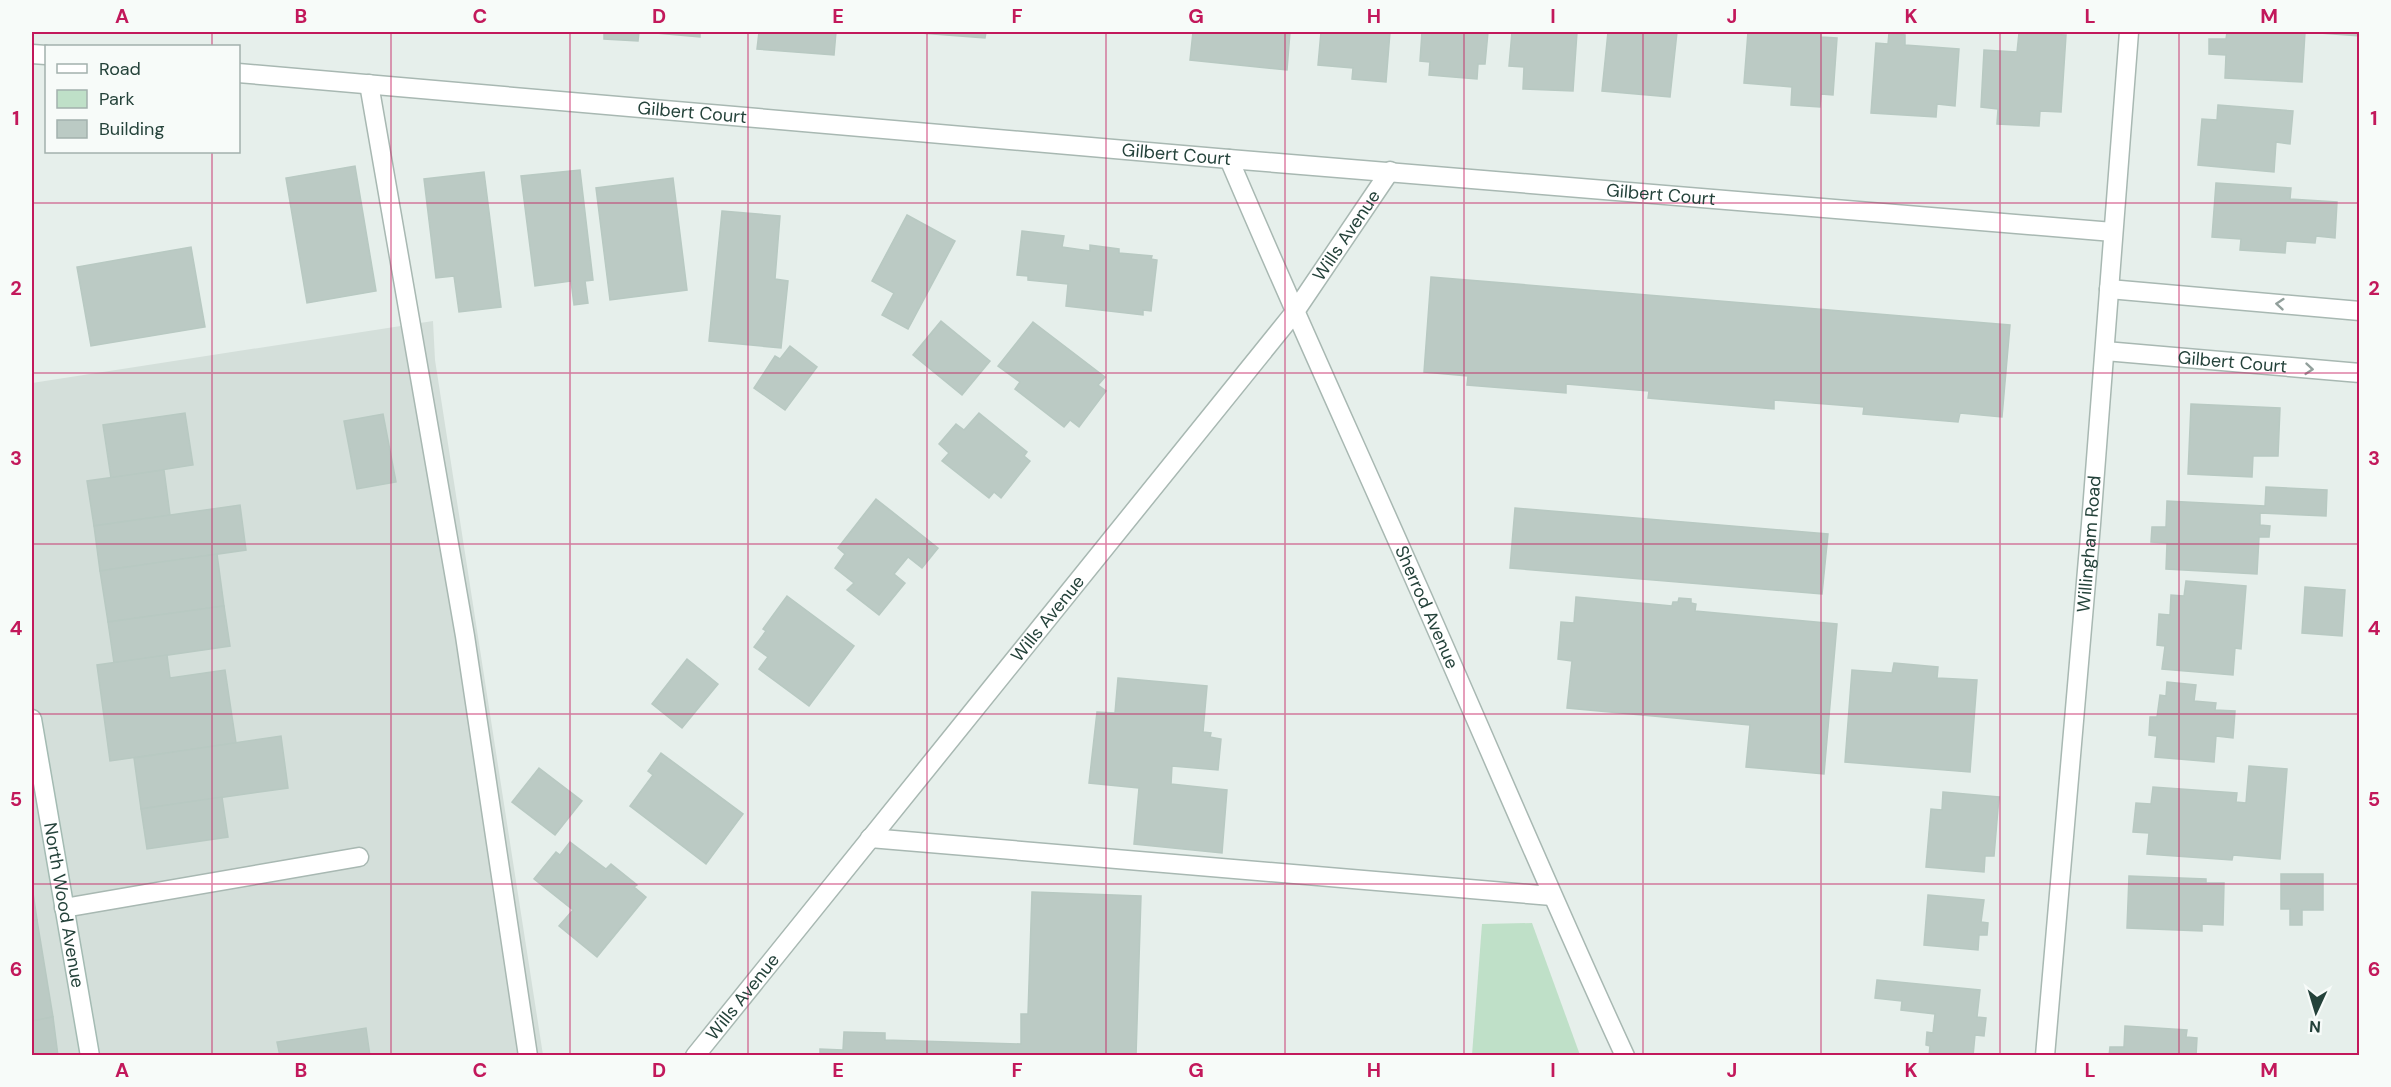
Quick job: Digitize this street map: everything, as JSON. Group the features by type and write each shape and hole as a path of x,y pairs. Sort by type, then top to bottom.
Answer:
{"street":[{"name":"Willingham Road","path":"2045,1056 2129,32"},
{"name":"Gilbert Court","path":"240,73 1228,159 2113,232"},
{"path":"369,84 465,636 528,1056"},
{"name":"Sherrod Avenue","path":"1228,159 1294,313 1414,577 1552,896 1625,1056"},
{"name":"Wills Avenue","path":"695,1056 1294,313 1390,171"},
{"path":"2109,289 2360,311"},
{"name":"Gilbert Court","path":"2104,351 2360,374"},
{"name":"North Wood Avenue","path":"32,719 90,1056"},
{"path":"870,838 1552,896"},
{"path":"64,908 359,857"}],"shaded area":[{"path":"433,321 435,360 543,1055 32,1056 32,383"}],"green space":[{"path":"1532,923 1580,1055 1472,1055 1482,924"}],"building":[{"path":"604,32 639,32 638,41 604,39"},
{"path":"700,32 700,37 656,33"},
{"path":"759,32 836,32 834,55 757,49"},
{"path":"907,32 986,32 985,38"},
{"path":"1193,32 1290,32 1287,70 1190,60"},
{"path":"1321,32 1390,32 1386,82 1352,79 1353,68 1318,65"},
{"path":"1422,32 1488,32 1485,64 1478,64 1477,79 1429,75 1430,62 1420,61"},
{"path":"1512,32 1577,32 1573,91 1523,89 1524,67 1509,66"},
{"path":"1608,32 1677,32 1670,97 1602,91"},
{"path":"1748,32 1821,32 1821,37 1837,38 1833,95 1821,94 1820,107 1791,105 1792,87 1744,83"},
{"path":"2227,32 2305,32 2302,82 2225,78 2226,55 2209,54 2209,39 2226,39"},
{"path":"2360,32 2360,36 2320,33"},
{"path":"1889,33 1905,35 1905,45 1959,49 1955,106 1937,104 1936,117 1871,113 1876,43 1888,44"},
{"path":"2019,33 2066,35 2061,112 2040,111 2039,126 1997,124 1998,109 1981,107 1984,50 2017,52"},
{"path":"2218,105 2293,111 2290,144 2276,142 2274,172 2198,165 2202,119 2217,120"},
{"path":"355,166 376,291 307,303 286,178"},
{"path":"580,170 593,280 585,281 588,303 574,305 571,281 535,286 521,176"},
{"path":"484,172 501,307 459,312 454,276 436,278 424,179"},
{"path":"673,178 687,290 610,300 596,188"},
{"path":"2216,183 2291,188 2290,199 2337,202 2335,238 2316,236 2315,243 2286,241 2285,253 2240,250 2241,239 2212,237"},
{"path":"722,211 780,216 775,279 788,281 781,348 709,341"},
{"path":"907,215 955,241 908,329 882,315 894,293 872,281"},
{"path":"1022,231 1064,236 1062,247 1090,251 1090,245 1119,249 1119,253 1152,256 1151,259 1157,260 1151,311 1143,310 1143,315 1066,306 1068,284 1028,280 1028,276 1017,275"},
{"path":"191,247 205,327 91,346 77,267"},
{"path":"1431,277 2010,325 2002,417 1960,413 1958,422 1863,414 1864,407 1774,400 1774,409 1648,398 1649,391 1566,384 1566,393 1467,385 1468,376 1424,372"},
{"path":"941,321 990,361 962,395 913,355"},
{"path":"1033,322 1105,377 1098,385 1106,391 1079,427 1070,420 1064,427 1015,389 1020,382 998,366"},
{"path":"790,346 817,367 785,410 754,388 775,356 780,359"},
{"path":"2191,404 2280,408 2278,456 2253,456 2252,477 2188,474"},
{"path":"185,413 193,465 111,478 103,425"},
{"path":"979,413 1027,452 1024,456 1030,461 1001,498 994,492 989,498 942,461 949,453 939,444 956,424 964,430"},
{"path":"383,414 396,482 357,489 344,421"},
{"path":"164,470 170,515 94,526 87,481"},
{"path":"2266,487 2327,490 2326,516 2260,513 2260,525 2270,526 2269,537 2259,537 2257,574 2166,569 2167,543 2151,542 2152,527 2166,527 2167,501 2265,506"},
{"path":"876,499 938,548 922,568 908,557 894,574 905,583 879,615 847,590 854,583 835,568 845,554 838,548"},
{"path":"240,505 246,550 100,571 94,526"},
{"path":"1515,508 1828,534 1822,594 1510,568"},
{"path":"217,554 224,606 108,622 100,571"},
{"path":"2186,581 2246,586 2241,649 2235,648 2233,675 2162,669 2165,646 2157,645 2159,614 2170,615 2171,595 2184,596"},
{"path":"2305,587 2345,590 2342,636 2302,633"},
{"path":"787,596 854,646 809,706 759,669 768,657 754,647 766,631 763,629"},
{"path":"1576,597 1672,606 1673,602 1678,602 1679,598 1691,599 1691,603 1696,604 1695,611 1837,624 1824,774 1746,767 1750,725 1567,708 1572,661 1558,659 1561,622 1574,623"},
{"path":"224,606 230,646 114,663 108,622"},
{"path":"167,655 170,678 225,670 236,743 110,761 97,665"},
{"path":"687,659 718,684 682,728 652,704"},
{"path":"1894,663 1938,667 1937,678 1977,680 1970,772 1845,762 1852,670 1892,673"},
{"path":"1118,678 1207,686 1203,732 1211,733 1210,737 1221,739 1218,770 1172,766 1171,784 1227,790 1222,853 1134,844 1139,788 1089,783 1097,712 1115,713"},
{"path":"2167,682 2196,685 2194,701 2216,703 2215,710 2235,711 2233,738 2216,736 2214,762 2155,757 2157,736 2149,735 2150,717 2157,717 2160,695 2166,696"},
{"path":"281,736 288,788 141,809 134,758"},
{"path":"661,753 743,814 706,864 630,806 653,775 648,771"},
{"path":"2249,766 2287,769 2280,859 2233,855 2232,860 2147,854 2149,833 2133,832 2136,803 2151,804 2153,787 2237,793 2236,802 2246,803"},
{"path":"539,768 582,801 555,835 512,802"},
{"path":"1943,792 1999,797 1994,856 1985,856 1984,872 1926,867 1931,809 1942,810"},
{"path":"222,797 228,837 147,849 141,809"},
{"path":"570,842 606,869 611,864 637,885 634,887 646,897 597,957 559,926 573,910 534,879 556,852 560,855"},
{"path":"2281,874 2323,874 2323,910 2302,910 2302,925 2290,925 2290,909 2281,909"},
{"path":"2129,876 2206,879 2206,883 2224,883 2223,925 2202,924 2202,931 2127,928"},
{"path":"32,886 37,920 32,921"},
{"path":"1032,892 1141,896 1136,1056 820,1056 820,1049 843,1050 844,1032 885,1033 885,1040 1021,1044 1021,1014 1028,1014"},
{"path":"1928,895 1984,900 1981,922 1988,923 1987,935 1979,935 1978,950 1924,945"},
{"path":"37,920 53,1017 32,1021 32,921"},
{"path":"1877,980 1980,990 1977,1017 1986,1018 1984,1036 1975,1035 1973,1056 1929,1056 1930,1046 1926,1045 1927,1032 1933,1033 1935,1014 1901,1010 1902,1001 1875,998"},
{"path":"53,1017 58,1056 32,1056 32,1021"},
{"path":"2125,1026 2187,1030 2186,1037 2197,1038 2196,1056 2109,1056 2110,1047 2124,1047"},
{"path":"366,1028 370,1056 280,1056 277,1042"}]}
